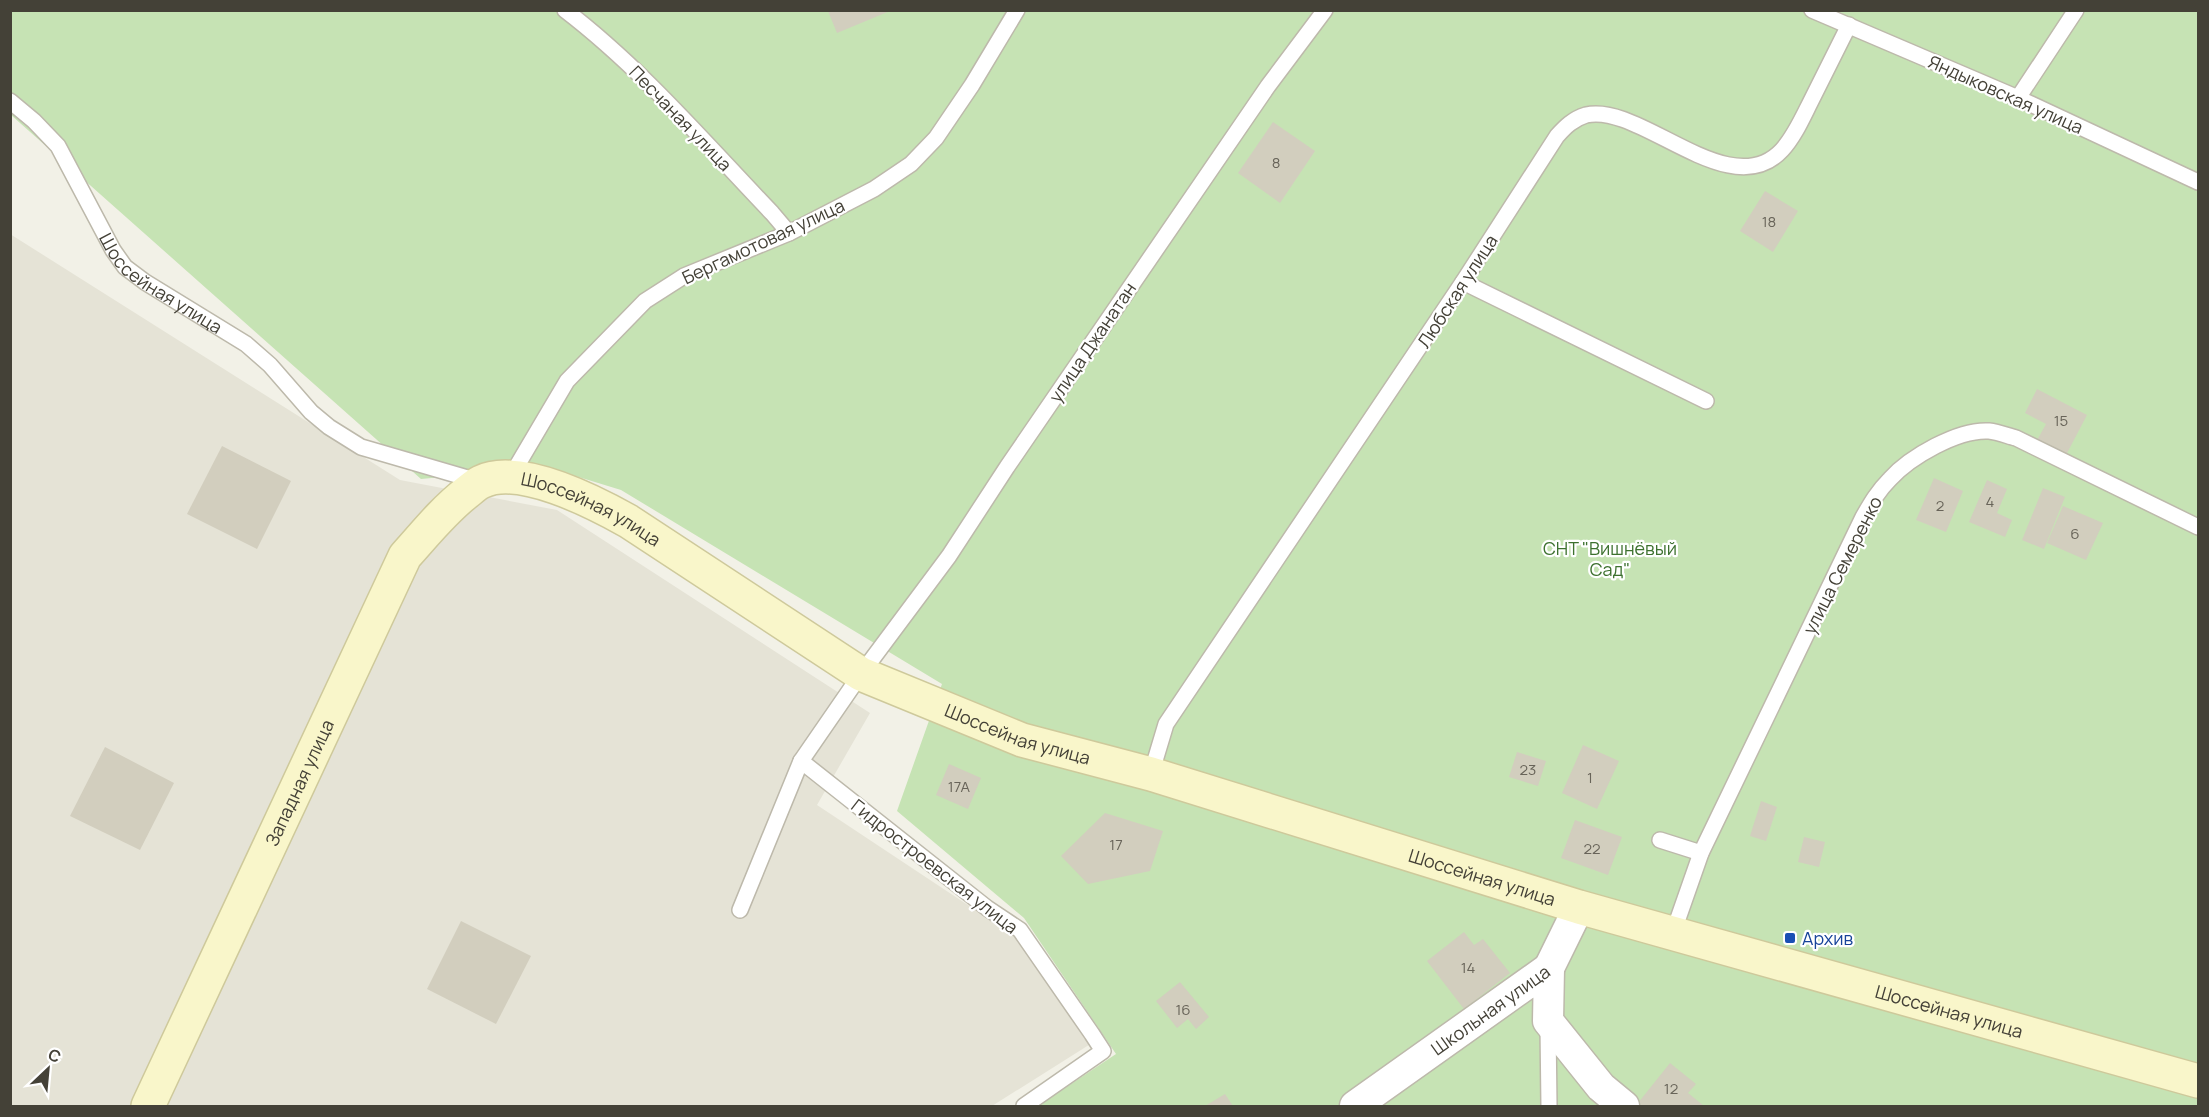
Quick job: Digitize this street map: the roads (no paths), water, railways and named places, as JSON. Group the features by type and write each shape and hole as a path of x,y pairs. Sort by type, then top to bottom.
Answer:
{"street":[{"name":"Шоссейная улица","path":"496,479 560,489 590,500 628,521 861,674 1022,740 1151,774 1579,907 2199,1081"},
{"name":"Западная улица","path":"148,1107 405,556 445,510 496,479"},
{"path":"1549,968 1579,907"},
{"name":"Школьная улица","path":"1549,968 1548,1021 1601,1087 1624,1107"},
{"name":"Школьная улица","path":"1356,1107 1549,968"}],"lane":[{"name":"Песчаная улица","path":"565,10 631,65 789,233"},
{"name":"Бергамотовая улица","path":"496,479 567,381 645,301 684,276 789,233 874,189 911,164 936,138 972,85 1017,10"},
{"name":"улица Джанатан","path":"740,910 801,761 861,674 949,556 1007,467 1268,86 1325,10"},
{"name":"Яндыковская улица","path":"1812,10 2018,98 2199,182"},
{"path":"2018,98 2076,10"},
{"name":"Любская улица","path":"1151,774 1166,724 1463,282 1557,136 1569,123 1587,115 1611,116 1638,126 1703,158 1740,167 1761,164 1781,151 1796,130 1850,25"},
{"name":"Шоссейная улица","path":"10,101 34,121 58,146 113,250 125,267 145,282 246,344 270,365 311,412 329,427 361,447 496,479"},
{"path":"1463,282 1706,401"},
{"name":"улица Семеренко","path":"1673,933 1701,853 1868,507 1891,477 1927,450 1964,435 1988,431 2016,438 2199,527"},
{"name":"Гидростроевская улица","path":"801,761 987,908 1020,930 1098,1043 1103,1051 1024,1107"},
{"path":"1660,840 1701,853"},
{"path":"1548,1021 1549,1107"}],"place":[{"name":"Архив","path":"1790,938"}],"park label":[{"name":"СНТ \"Вишнёвый Сад\"","path":"1610,558"}]}
